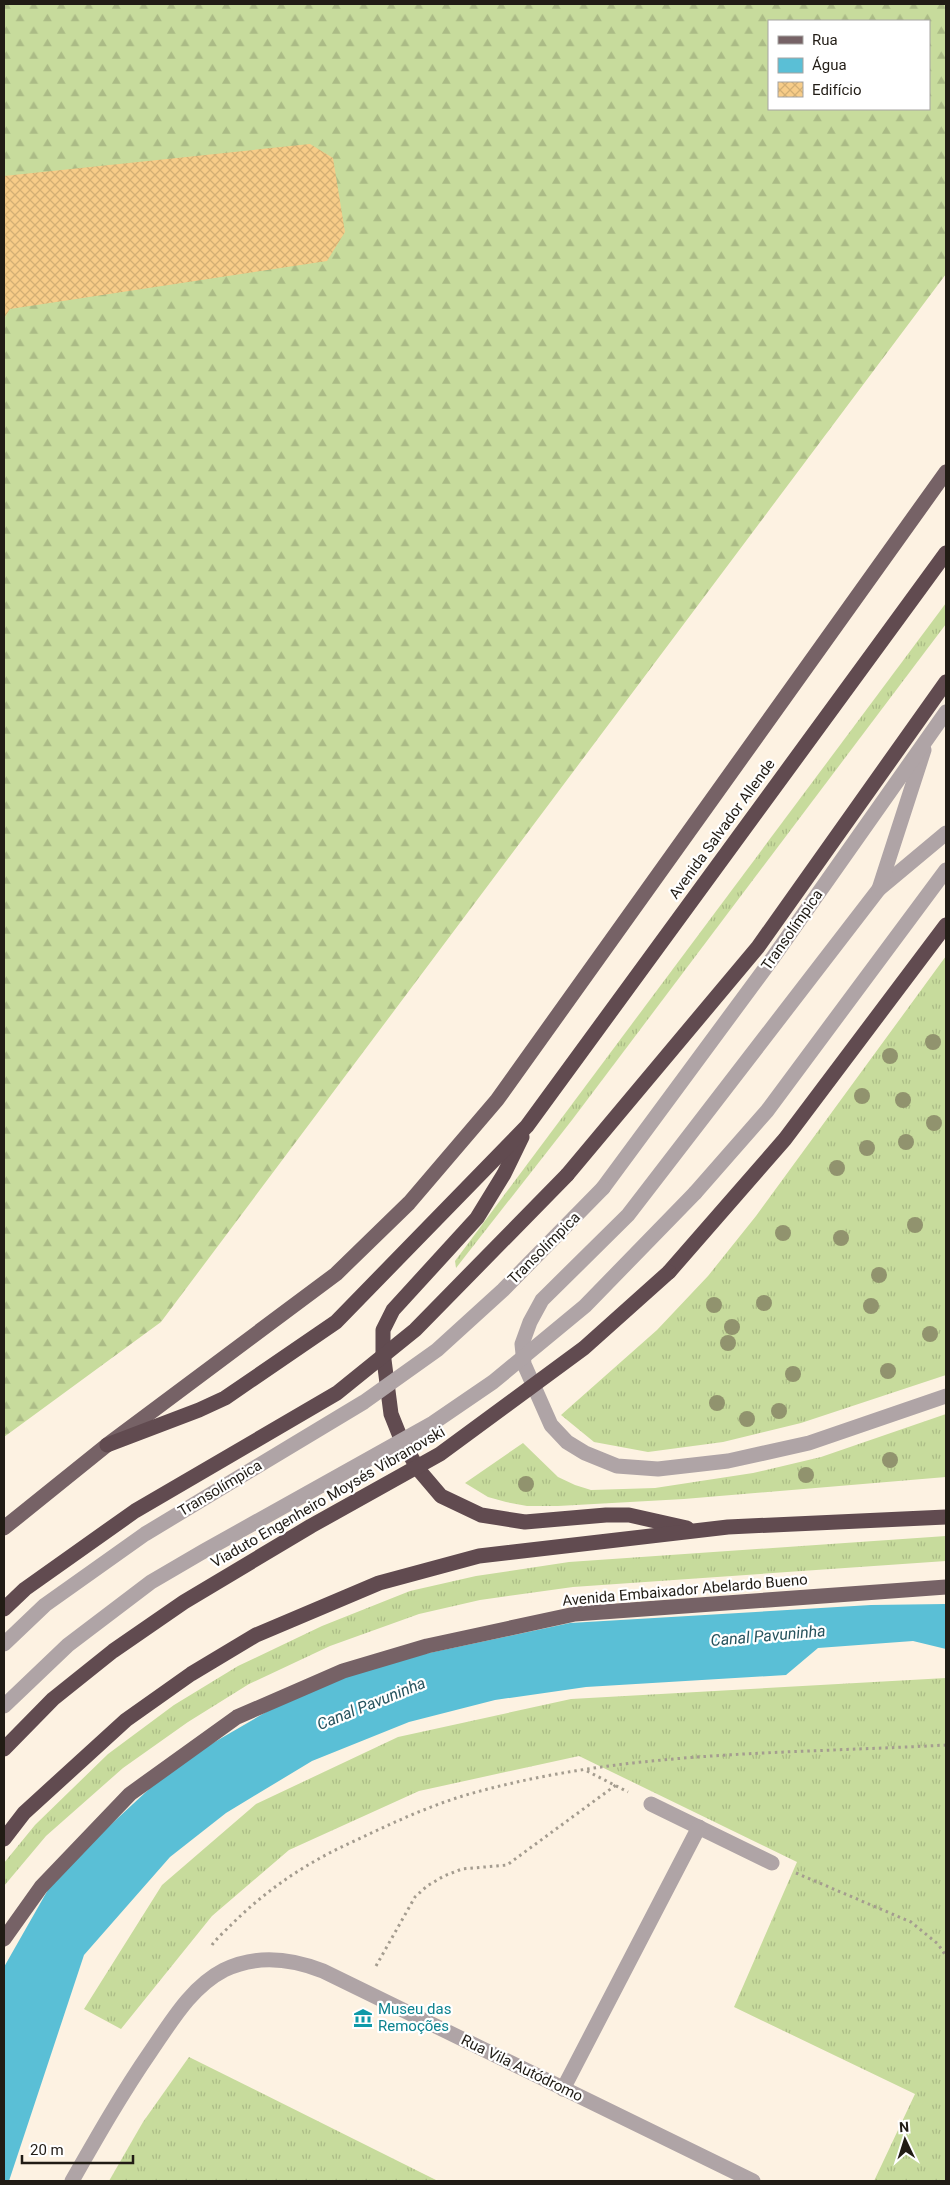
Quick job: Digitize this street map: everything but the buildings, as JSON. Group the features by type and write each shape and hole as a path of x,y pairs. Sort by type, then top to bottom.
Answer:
{"highway":[{"name":"Avenida Salvador Allende","path":"527,1126 946,553"},
{"path":"4,1609 25,1590 135,1511 337,1393 415,1330 567,1175 758,947 946,682"},
{"name":"Viaduto Engenheiro Moysés Vibranovski","path":"4,1749 53,1699 113,1651 192,1597 310,1526 440,1454 584,1348 668,1272 785,1139 946,925"},
{"path":"107,1445 199,1410 225,1398 336,1322 527,1126"},
{"path":"527,1126 504,1174 478,1218 393,1310 383,1330 383,1352 391,1414 401,1439 418,1469 441,1496 481,1515 525,1522 606,1515 629,1515 699,1531"},
{"path":"4,1838 24,1813 126,1720 191,1674 256,1635 379,1583 479,1556 728,1527 946,1518"}],"main road":[{"path":"4,1528 107,1445 336,1274 421,1188 496,1100 946,472"},
{"name":"Avenida Embaixador Abelardo Bueno","path":"4,1939 41,1886 130,1794 237,1717 343,1671 427,1646 575,1614 946,1587"}],"street":[{"name":"Transolímpica","path":"4,1644 45,1605 145,1534 364,1402 437,1350 503,1290 603,1188 772,959 946,712"},
{"path":"879,889 929,735"},
{"path":"946,833 879,889 628,1215 542,1300 530,1322 522,1344 524,1364 551,1425 567,1442 585,1453 617,1466 658,1469 728,1461 809,1443 946,1396"},
{"path":"4,1706 68,1645 151,1582 204,1550 433,1423 493,1382 585,1306 695,1193 767,1111 946,870"},
{"path":"650,1804 772,1863"},
{"path":"563,2088 699,1827"},
{"name":"Rua Vila Autódromo","path":"72,2181 107,2118 175,2016 194,1994 213,1977 228,1969 246,1963 281,1959 302,1963 324,1971 753,2181"}],"path":[{"path":"210,1949 243,1913 269,1890 326,1854 419,1812 466,1795 506,1785 587,1771 692,1757 946,1745"},
{"path":"587,1771 650,1804"},
{"path":"362,1991 415,1897 427,1886 444,1876 462,1869 507,1865 616,1786"},
{"path":"772,1863 911,1922 938,1944 946,1956"}],"green space":[{"path":"4,4 946,4 946,274 161,1322 4,1437"},
{"path":"946,603 946,624 572,1120 456,1268 455,1261"},
{"path":"946,956 946,1375 801,1423 723,1442 648,1452 594,1442 561,1415 657,1330 708,1276 756,1216"},
{"path":"946,1414 946,1477 684,1499 558,1506 527,1506 506,1502 488,1497 465,1483 523,1443 558,1477 575,1485 591,1490 655,1488 753,1473 821,1457"},
{"path":"946,1536 946,1561 573,1587 480,1600 419,1614 330,1646 249,1684 188,1722 123,1768 46,1836 4,1886 4,1863 35,1825 108,1754 174,1705 238,1666 322,1626 410,1591 476,1576 569,1562"},
{"path":"946,1678 946,2181 874,2181 915,2094 734,2007 797,1862 579,1756 419,1791 289,1850 212,1916 121,2029 84,2009 162,1885 256,1804 398,1737 571,1699"},
{"path":"189,2057 438,2181 109,2181 143,2122"}],"water":[{"name":"Canal Pavuninha","path":"946,1604 946,1649 913,1641 818,1648 786,1675 586,1687 495,1700 409,1722 312,1761 226,1813 170,1857 84,1955 9,2181 4,2181 4,1967 49,1888 92,1842 175,1765 273,1708 368,1666 570,1623 871,1605"}],"place":[{"name":"Museu das Remoções","path":"363,2018"}]}
